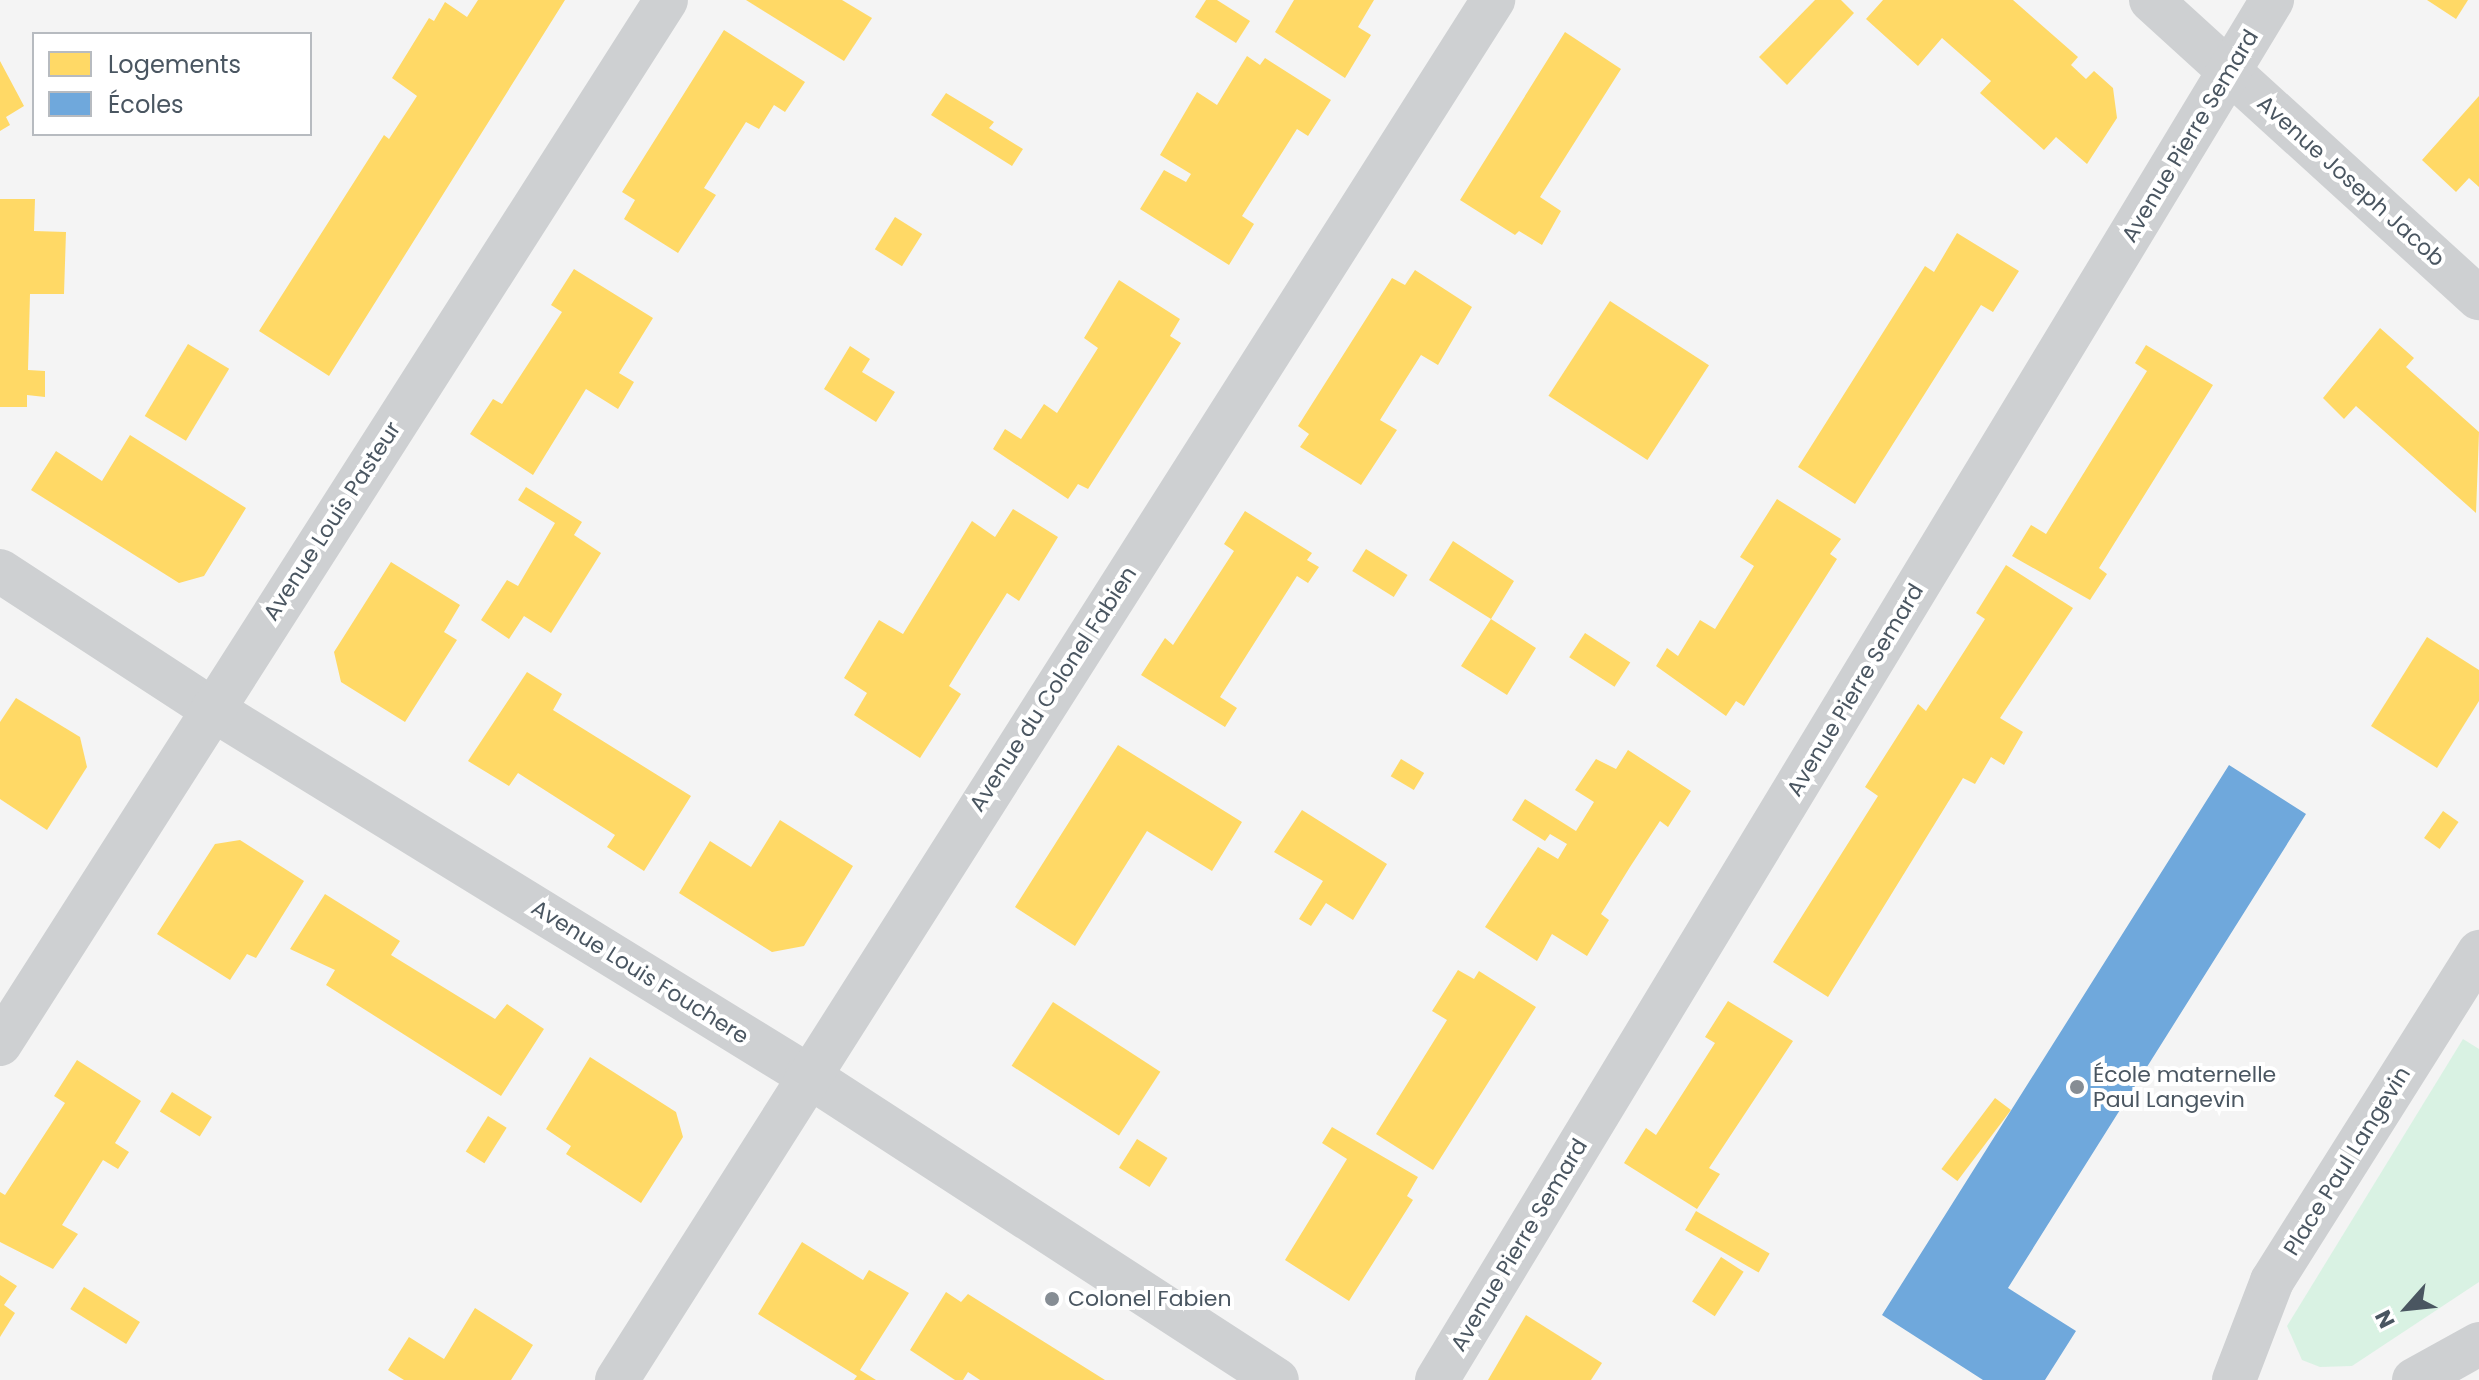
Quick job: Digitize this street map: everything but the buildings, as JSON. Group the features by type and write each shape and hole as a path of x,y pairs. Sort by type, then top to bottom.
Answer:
{"street":[{"name":"Avenue Louis Pasteur","path":"0,1044 666,0"},
{"name":"Avenue du Colonel Fabien","path":"617,1380 807,1075 1493,0"},
{"name":"Avenue Joseph Jacob","path":"2151,0 2479,298"},
{"name":"Avenue Pierre Semard","path":"1437,1380 2272,0"},
{"name":"Avenue Louis Fouchere","path":"0,571 212,709 807,1075 1277,1380"},
{"name":"Place Paul Langevin","path":"2234,1380 2272,1281 2479,952"},
{"path":"2414,1380 2479,1344"}],"green space":[{"path":"2463,1039 2479,1049 2479,1282 2352,1366 2320,1367 2302,1360 2287,1326"}],"place":[{"name":"École maternelle Paul Langevin","path":"2077,1087"},
{"name":"Colonel Fabien","path":"1052,1299"}]}
